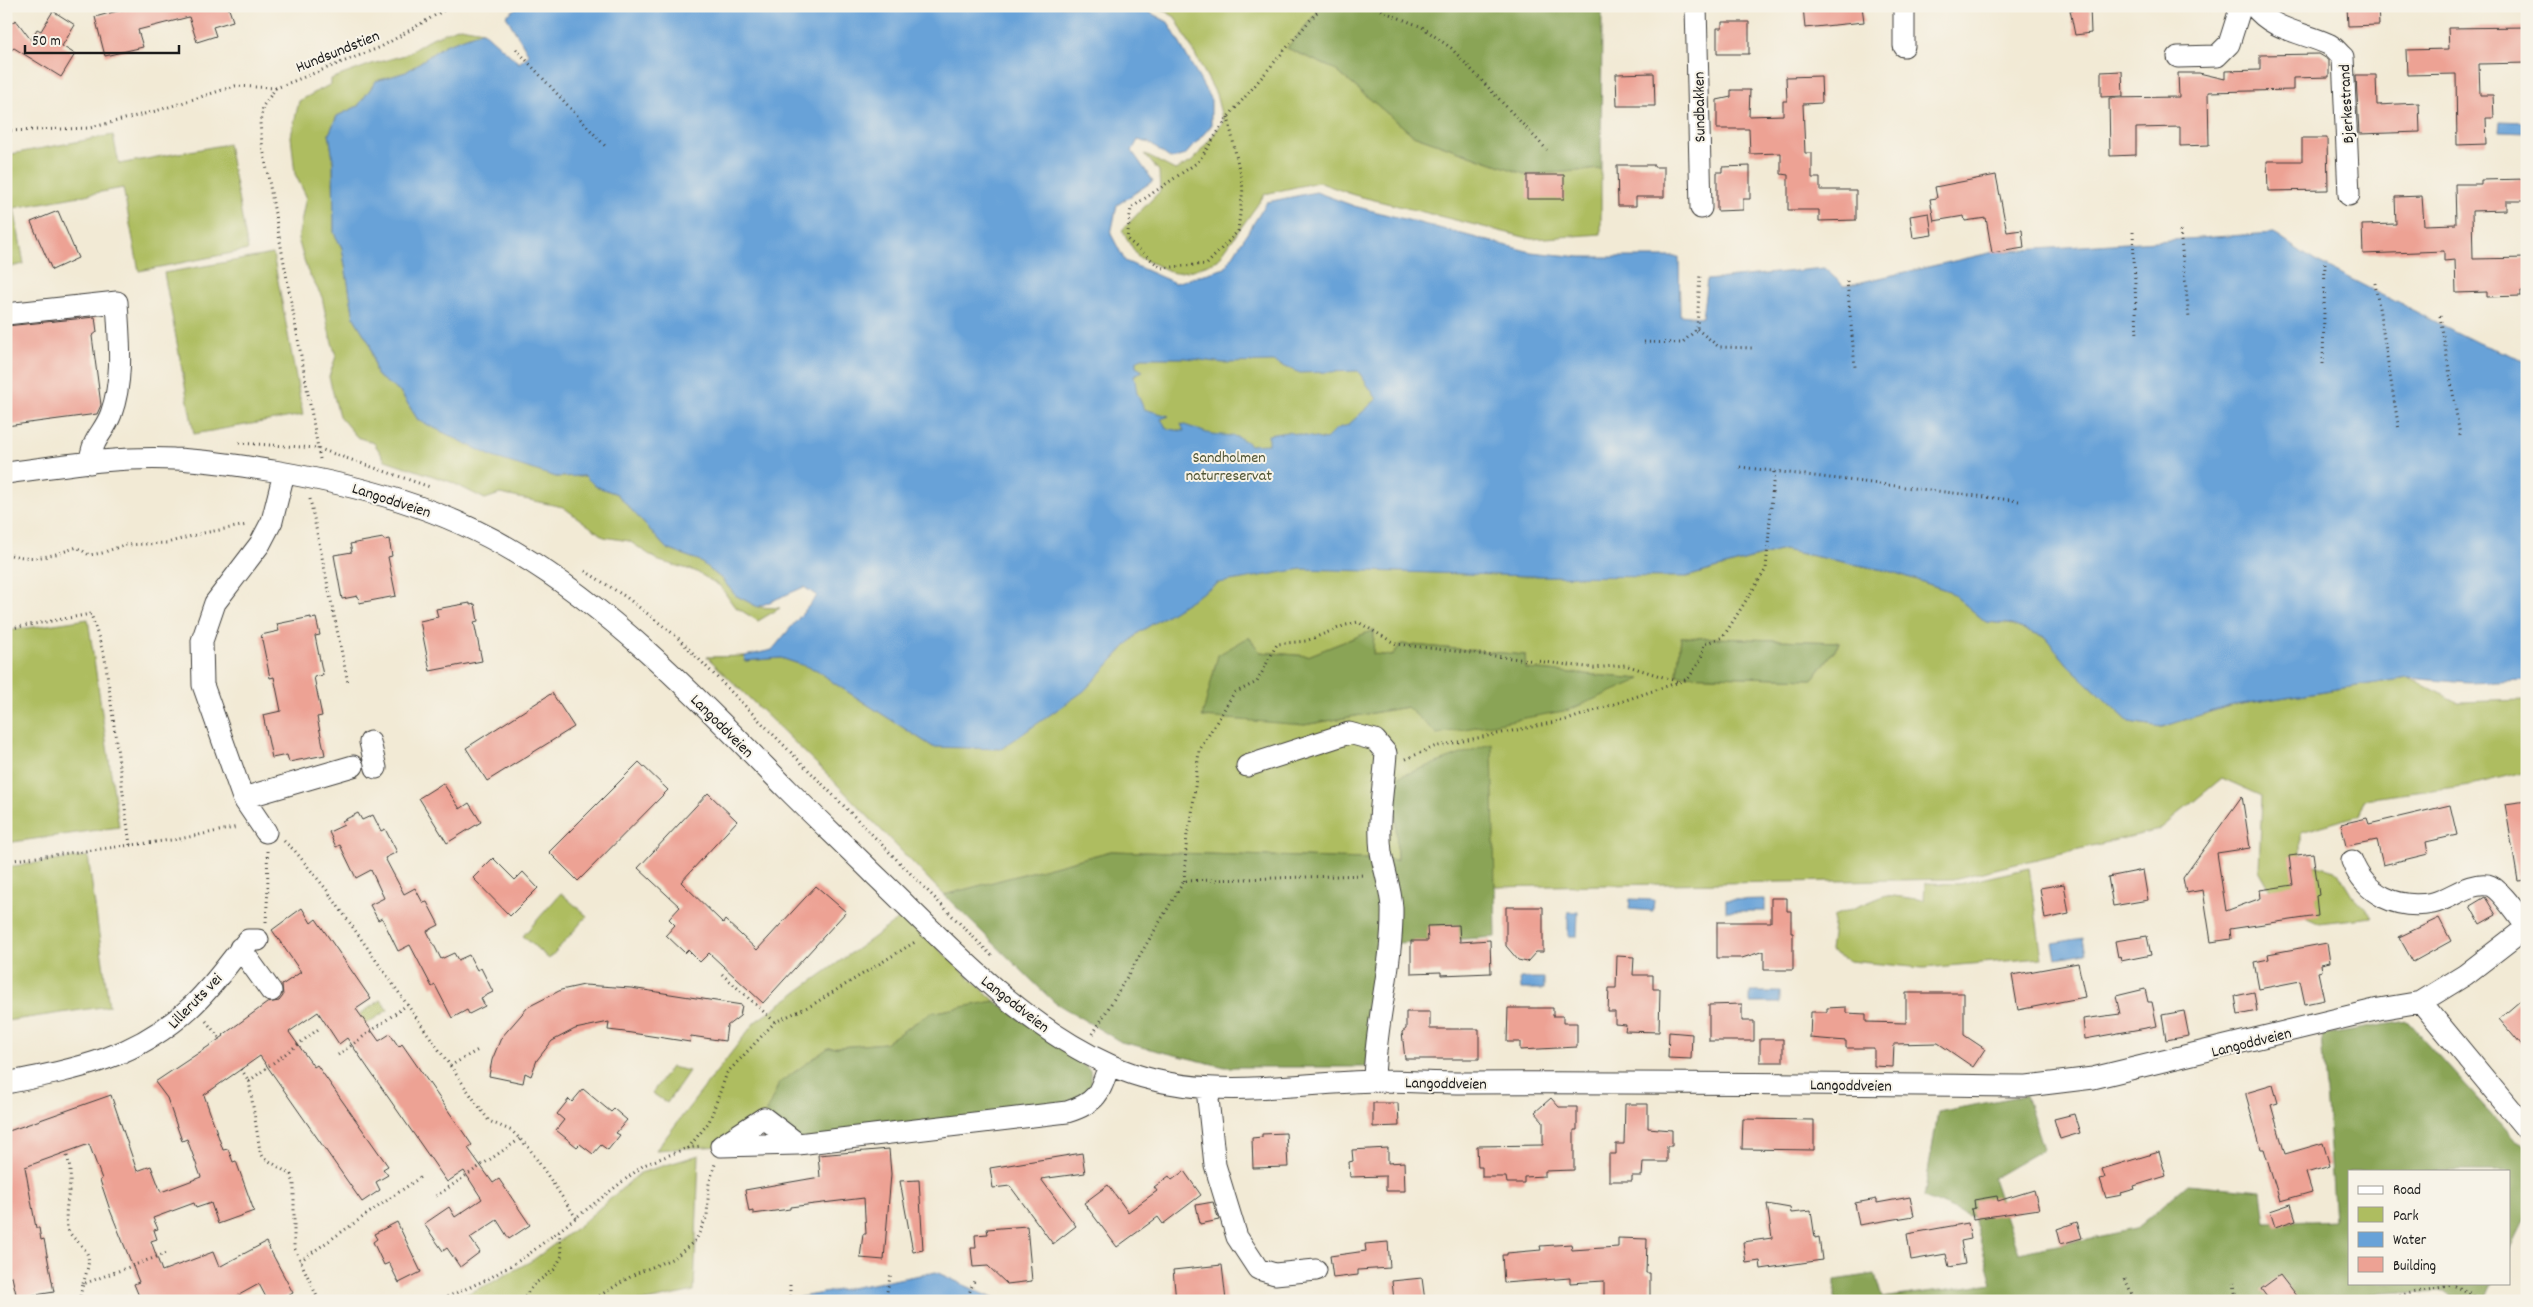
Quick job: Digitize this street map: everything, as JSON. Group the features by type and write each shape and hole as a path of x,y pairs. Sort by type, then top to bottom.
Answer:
{"street":[{"name":"Sundbakken","path":"1696,6 1701,208"},
{"path":"1904,6 1904,46"},
{"path":"2178,57 2217,56 2228,44 2241,6"},
{"name":"Bjerkestrand","path":"2254,6 2262,17 2283,28 2330,44 2342,57 2349,195"},
{"path":"6,314 117,302 120,364 110,414 91,447 90,463"},
{"name":"Langoddveien","path":"6,473 90,463 169,458 223,462 326,480 381,493 467,526 520,554 624,632 708,709 790,793 1014,1004 1072,1044 1109,1065 1172,1085 1207,1089 1374,1082 2027,1086 2092,1078 2380,1009 2422,1002"},
{"path":"262,828 244,798 203,685 202,641 215,603 260,544 268,529 279,501 284,473"},
{"path":"1247,766 1349,733 1374,740 1386,753 1381,800 1381,851 1391,916 1388,973 1375,1056 1374,1082"},
{"path":"370,742 376,768"},
{"path":"244,798 353,766"},
{"path":"2352,861 2358,876 2374,894 2407,904 2433,903 2475,886 2489,885 2498,891 2527,927 2465,975 2422,1002 2527,1130"},
{"path":"249,944 271,991"},
{"name":"Lilleruts vei","path":"6,1083 89,1065 128,1051 163,1031 192,1006 249,944"},
{"path":"721,1146 764,1118 798,1144 1067,1112 1084,1107 1095,1099 1109,1065"},
{"path":"1207,1089 1215,1165 1237,1237 1258,1269 1275,1274 1316,1270"}],"path":[{"name":"Hundsundstien","path":"276,88 382,47 451,6"},
{"path":"1228,117 1243,188 1238,232 1207,264 1161,268 1127,239 1131,208 1198,162 1228,117 1322,6"},
{"path":"1378,6 1382,10 1422,27 1450,48 1547,150"},
{"path":"516,49 606,147"},
{"path":"6,131 90,128 156,111 235,86 276,88"},
{"path":"276,88 264,106 260,123 279,244 317,448 326,480"},
{"path":"2180,231 2189,318"},
{"path":"2133,232 2137,336"},
{"path":"2323,364 2325,259"},
{"path":"1644,342 1682,343 1698,329 1700,273"},
{"path":"1847,281 1855,367"},
{"path":"2375,283 2399,430"},
{"path":"2440,316 2460,435"},
{"path":"1698,329 1719,347 1755,348"},
{"path":"1740,467 2019,501"},
{"path":"1385,767 1434,748 1570,719 1688,678 1701,659 1704,644 1723,636 1766,569 1774,471"},
{"path":"312,508 348,683"},
{"path":"6,554 20,557 47,558 77,547 89,555 102,553 124,545 168,543 244,524 268,529"},
{"path":"6,629 91,614 105,658 130,845"},
{"path":"1092,1037 1184,881 1187,833 1192,823 1199,751 1234,693 1257,682 1278,644 1306,641 1358,622 1396,644 1594,668 1625,665 1679,682"},
{"path":"249,944 266,920 268,887 262,828"},
{"path":"6,861 262,828 282,840 295,851 326,889 489,1121 512,1131 529,1148 577,1219"},
{"path":"1184,881 1386,875"},
{"path":"943,906 995,959"},
{"path":"687,1148 709,1122 727,1073 775,1022 812,1005 917,941 924,921"},
{"path":"722,974 775,1022"},
{"path":"338,1054 407,1005"},
{"path":"207,1022 220,1039"},
{"path":"249,1081 320,1028"},
{"path":"1085,1034 1100,1041"},
{"path":"450,1066 478,1050"},
{"path":"241,1069 249,1081 260,1151 263,1157 286,1170 294,1183 292,1234 294,1247 319,1301"},
{"path":"436,1196 520,1139"},
{"path":"438,1301 488,1279 525,1257 577,1219 644,1165 687,1148 721,1146 709,1184 707,1216 696,1240 674,1258 635,1274 591,1301"},
{"path":"67,1156 72,1177 66,1218 67,1229 85,1249 89,1259 79,1301"},
{"path":"300,1261 422,1176"},
{"path":"522,1301 534,1285 555,1269 562,1255 559,1232"},
{"path":"83,1284 167,1253"},
{"path":"885,1301 891,1273"},
{"path":"2125,1279 2135,1301"},
{"path":"966,1301 974,1281"},
{"path":"2234,1282 2236,1301"},
{"path":"2375,1300 2454,1284 2468,1292 2478,1301"},
{"path":"790,1285 790,1301"},
{"path":"2313,1301 2329,1301"}],"green space":[{"path":"1156,6 1322,6 1287,48 1334,69 1413,135 1527,175 1601,169 1601,234 1532,239 1354,195 1318,182 1265,194 1218,260 1193,270 1174,273 1138,257 1122,230 1160,191 1159,171 1144,154 1175,170 1193,161 1223,122 1216,94 1175,17"},
{"path":"1322,6 1602,6 1601,169 1527,175 1413,135 1334,69 1287,48"},
{"path":"460,27 483,31 445,45 406,72 376,81 358,106 337,116 329,134 333,158 334,233 342,248 354,318 370,344 376,375 401,393 418,420 556,477 585,476 595,486 617,494 667,549 698,560 723,580 735,595 758,607 780,608 758,621 734,606 720,586 695,571 659,561 629,541 604,537 563,507 500,494 485,499 451,482 385,460 374,443 357,437 339,416 329,377 336,356 322,297 307,270 298,239 306,196 295,174 291,136 299,101 331,84 331,79 372,64 405,55 432,38"},
{"path":"113,135 119,164 228,144 248,250 139,271 123,188 14,208 24,264 6,268 6,155"},
{"path":"273,254 303,415 194,434 164,273"},
{"name":"Sandholmen naturreservat","path":"990,341 1518,358 1686,577 1783,550 1893,572 1949,591 1986,622 2009,624 2045,637 2069,666 2129,722 2162,727 2229,706 2408,678 2458,702 2527,700 2527,771 2471,785 2363,799 2360,815 2301,832 2301,861 2338,872 2352,895 2373,917 2318,923 2279,905 2259,870 2262,796 2222,778 2159,830 1953,879 1492,887 1395,778 1397,860 1111,851 944,895 825,772 707,657 745,656 745,661 781,658 817,670 933,747 1084,691 1138,633 1218,582","holes":["1374,630 1373,654 1392,656 1401,644 1525,655 1526,669 1640,679 1407,707 1304,725 1249,637 1260,652 1308,656","1681,637 1840,642 1840,643 1813,679 1677,675"]},
{"path":"88,619 119,827 6,843 6,631"},
{"path":"1374,630 1373,654 1392,656 1401,644 1525,655 1526,669 1641,679 1569,710 1437,734 1407,707 1304,725 1202,717 1218,655 1249,637 1260,652 1308,656"},
{"path":"1681,637 1840,642 1813,679 1677,675"},
{"path":"1492,743 1496,937 1398,943 1366,1067 1225,1067 1121,1042 1054,1002 944,895 1111,851 1397,860 1395,778"},
{"path":"88,856 109,1006 6,1021 6,867"},
{"path":"2029,868 2042,958 1923,968 1849,961 1830,951 1834,916 1886,895 1924,900 1925,883 1959,884"},
{"path":"561,893 587,916 549,959 523,936"},
{"path":"903,916 995,1001 930,1013 885,1043 828,1048 764,1118 721,1146 656,1150 755,1022"},
{"path":"381,1000 388,1010 360,1028 354,1018"},
{"path":"995,1001 1090,1070 1093,1091 1067,1112 798,1144 764,1118 779,1083 828,1048 885,1043 930,1013"},
{"path":"2407,1021 2515,1140 2527,1147 2527,1213 2510,1248 2510,1170 2348,1170 2348,1284 2493,1284 2485,1301 2458,1301 2444,1291 2250,1301 1835,1301 1835,1280 1875,1274 1882,1298 1992,1283 1974,1218 1924,1197 1938,1112 2026,1095 2043,1149 1993,1178 2018,1253 2135,1229 2188,1184 2262,1191 2266,1223 2335,1220 2322,1035"},
{"path":"671,1067 689,1071 667,1103 652,1093"},
{"path":"699,1155 694,1291 647,1301 451,1301 491,1283 533,1260 580,1225 640,1173"}],"water":[{"path":"519,6 1137,6 1168,22 1211,100 1211,126 1185,155 1171,159 1149,143 1138,140 1132,151 1153,181 1117,205 1111,234 1125,261 1175,283 1225,268 1267,202 1316,192 1354,206 1531,252 1581,257 1679,257 1680,315 1702,317 1707,280 1824,268 1844,286 1994,252 2273,233 2315,261 2478,343 2527,361 2527,681 2468,683 2408,678 2229,706 2162,727 2129,722 2069,666 2045,637 2009,624 1986,622 1949,591 1893,572 1783,550 1686,577 1530,576 1302,569 1218,583 1138,633 1084,691 1001,749 933,747 817,670 781,658 744,661 745,656 772,650 817,596 804,587 758,607 735,595 723,580 698,560 667,549 617,494 595,486 585,476 556,477 493,457 418,420 401,393 376,375 370,344 354,318 342,248 334,233 333,159 329,134 337,116 358,106 376,81 406,72 445,45 483,31 519,63 529,55 506,16","holes":["1142,358 1186,358 1223,363 1273,362 1300,373 1358,371 1377,399 1348,425 1336,429 1325,440 1287,432 1268,435 1268,444 1250,445 1234,436 1210,434 1181,424 1184,431 1167,429 1161,419 1169,416 1144,409 1137,393 1134,375 1143,371 1136,367 1136,361"]},
{"path":"2500,121 2526,122 2526,133 2499,132"},
{"path":"1630,899 1654,900 1653,911 1629,909"},
{"path":"1765,899 1765,911 1726,911 1726,900"},
{"path":"1568,912 1578,912 1577,936 1568,936"},
{"path":"2083,938 2086,953 2056,958 2053,943"},
{"path":"1520,978 1544,978 1544,989 1521,989"},
{"path":"1750,992 1780,992 1780,1003 1750,1003"},
{"path":"936,1272 999,1301 780,1301"}],"building":[{"path":"136,6 228,6 233,21 213,27 216,36 197,42 189,17 138,30 143,47 105,56 95,17"},
{"path":"1803,6 1862,6 1864,22 1805,28"},
{"path":"2347,6 2378,6 2379,25 2348,26"},
{"path":"2090,7 2091,33 2075,35 2070,10"},
{"path":"53,11 75,25 62,46 75,54 61,77 14,48 6,54 6,27 16,20 31,40 37,29 41,31"},
{"path":"1722,22 1749,22 1749,54 1717,54 1717,28 1722,28"},
{"path":"2527,27 2527,63 2479,64 2480,95 2493,95 2494,118 2486,118 2487,144 2457,145 2456,74 2407,75 2406,50 2449,49 2448,28"},
{"path":"2319,54 2329,60 2329,77 2293,78 2293,90 2208,92 2209,145 2180,146 2180,127 2136,128 2136,155 2110,156 2109,98 2179,97 2178,73 2199,73 2225,79 2225,71 2260,70 2260,55"},
{"path":"2122,71 2123,96 2101,97 2101,72"},
{"path":"1654,73 1655,106 1617,106 1616,74"},
{"path":"2356,75 2376,75 2377,105 2419,103 2420,132 2359,134"},
{"path":"1821,76 1822,103 1803,104 1805,153 1812,153 1812,178 1820,178 1820,190 1856,190 1856,220 1819,221 1819,210 1788,210 1788,175 1781,174 1781,153 1750,154 1749,129 1717,129 1717,100 1731,97 1731,90 1750,90 1749,116 1783,115 1783,101 1787,101 1786,77"},
{"path":"2302,138 2327,138 2328,190 2268,191 2267,161 2302,161"},
{"path":"1617,165 1654,165 1654,167 1664,167 1664,197 1636,197 1636,206 1618,206"},
{"path":"1750,166 1750,199 1743,199 1743,210 1717,211 1717,172 1722,172 1722,167"},
{"path":"1527,175 1564,175 1564,199 1527,199"},
{"path":"1996,175 2007,232 2022,230 2024,248 1992,253 1986,218 1965,221 1964,216 1934,221 1930,199 1937,198 1935,187"},
{"path":"2527,179 2527,201 2506,201 2506,210 2472,211 2473,259 2527,258 2527,291 2521,291 2521,296 2487,297 2487,292 2456,293 2455,260 2444,261 2444,251 2363,254 2362,225 2396,224 2395,197 2422,196 2424,225 2456,224 2455,184 2481,184 2481,180"},
{"path":"58,211 78,258 52,270 31,222"},
{"path":"1929,213 1932,235 1913,238 1910,216"},
{"path":"95,317 97,332 92,336 101,405 97,414 6,426 6,326"},
{"path":"383,538 384,540 389,539 392,556 388,557 396,596 359,603 358,596 342,599 334,555 352,552 350,544"},
{"path":"470,603 470,605 475,604 478,621 474,622 482,661 430,671 420,621 438,617 436,609"},
{"path":"311,617 311,619 316,618 320,635 315,636 323,675 314,677 322,716 317,717 325,755 289,762 287,755 272,758 263,715 281,711 274,677 270,678 261,635 279,631 277,624"},
{"path":"552,693 574,727 487,781 466,748"},
{"path":"639,762 668,790 578,881 549,852"},
{"path":"443,783 460,809 469,803 481,822 447,843 419,798"},
{"path":"708,793 737,821 681,882 723,923 725,920 757,950 816,886 846,912 763,1003 709,953 700,962 688,950 685,953 666,935 675,925 669,919 680,907 638,868"},
{"path":"2242,796 2250,848 2217,853 2226,911 2261,898 2260,890 2293,885 2289,856 2313,853 2319,895 2316,896 2318,916 2230,929 2231,939 2211,942 2203,890 2186,893 2183,878"},
{"path":"2527,801 2527,880 2518,881 2505,804"},
{"path":"2450,805 2457,835 2426,842 2428,854 2383,865 2377,840 2346,846 2341,824 2367,818 2369,824"},
{"path":"358,813 362,820 373,815 381,831 385,829 397,852 385,858 404,894 415,888 423,903 427,902 439,925 427,931 441,959 454,953 458,960 469,955 477,970 481,968 493,992 481,998 485,1006 469,1014 467,1010 452,1018 435,985 432,987 410,945 398,951 382,918 378,920 370,905 384,898 371,870 356,878 340,845 336,847 329,832 344,825 342,821"},
{"path":"493,858 515,880 523,872 538,888 510,916 473,878"},
{"path":"2143,870 2148,900 2113,906 2108,877"},
{"path":"2064,884 2069,914 2045,919 2040,888"},
{"path":"2485,897 2496,915 2480,924 2470,906"},
{"path":"1771,898 1787,898 1787,911 1791,911 1793,970 1764,970 1764,951 1742,958 1717,958 1717,922 1771,922"},
{"path":"1506,907 1543,907 1543,952 1536,952 1527,962 1518,960 1506,946"},
{"path":"302,908 311,923 316,919 371,999 356,1009 379,1041 390,1034 399,1047 402,1044 472,1145 468,1148 493,1183 499,1179 530,1225 509,1239 497,1220 470,1238 480,1252 460,1267 447,1248 443,1251 424,1224 449,1207 455,1217 482,1199 464,1171 447,1182 347,1038 339,1044 318,1012 289,1032 314,1067 317,1065 388,1166 383,1169 388,1175 376,1182 380,1190 362,1202 260,1056 204,1095 223,1150 228,1149 233,1162 236,1161 254,1211 218,1224 211,1203 196,1208 194,1203 153,1218 158,1229 154,1230 157,1239 151,1241 162,1271 213,1252 219,1267 266,1242 293,1293 279,1301 268,1301 259,1284 228,1301 141,1301 134,1284 139,1282 110,1210 100,1180 102,1179 89,1144 25,1167 36,1228 39,1228 41,1240 44,1239 54,1292 17,1298 12,1277 6,1278 6,1132 111,1095 137,1171 151,1166 161,1192 201,1177 187,1139 182,1141 167,1098 155,1082 224,1036 267,1003 279,1001 283,996 282,985 301,972 272,930"},
{"path":"2439,918 2451,941 2413,962 2399,937"},
{"path":"1459,925 1460,942 1490,940 1491,973 1441,975 1441,972 1411,973 1411,941 1428,941 1427,926"},
{"path":"2147,936 2151,955 2121,961 2120,956 2118,957 2115,941"},
{"path":"2327,943 2330,962 2321,964 2322,971 2318,972 2324,1000 2305,1004 2300,981 2259,989 2254,962 2269,959 2268,954"},
{"path":"1617,956 1634,957 1633,975 1653,975 1653,989 1660,989 1659,1032 1625,1031 1626,1025 1615,1024 1615,1012 1608,1012 1609,988 1616,988"},
{"path":"2078,963 2085,997 2018,1010 2012,975"},
{"path":"584,985 631,988 742,1005 740,1016 727,1026 725,1041 691,1036 690,1042 608,1030 609,1022 575,1029 552,1041 537,1060 531,1076 525,1073 523,1083 489,1076 492,1060 501,1038 528,1007 561,990"},
{"path":"2145,989 2148,1002 2152,1002 2157,1026 2085,1039 2083,1019 2120,1014 2116,996"},
{"path":"2254,992 2257,1011 2238,1015 2235,996"},
{"path":"1906,993 1964,993 1964,1035 1985,1049 1973,1067 1938,1043 1894,1044 1893,1067 1874,1066 1874,1048 1846,1048 1846,1041 1810,1038 1811,1012 1827,1012 1827,1008 1846,1007 1846,1013 1866,1014 1866,1022 1906,1023"},
{"path":"2527,995 2527,1052 2499,1019"},
{"path":"1742,1004 1742,1021 1754,1021 1754,1041 1709,1041 1709,1005"},
{"path":"1508,1008 1553,1008 1553,1016 1563,1016 1563,1023 1577,1023 1577,1047 1520,1050 1520,1042 1507,1042"},
{"path":"2184,1011 2189,1036 2166,1040 2162,1015"},
{"path":"1406,1012 1430,1012 1430,1029 1479,1029 1479,1059 1405,1059 1402,1032 1406,1029"},
{"path":"1669,1032 1692,1034 1691,1059 1668,1058"},
{"path":"1760,1039 1783,1039 1783,1062 1760,1062"},
{"path":"2273,1085 2278,1103 2271,1105 2285,1154 2323,1143 2330,1166 2306,1173 2312,1192 2280,1201 2264,1149 2261,1149 2246,1095 2246,1093"},
{"path":"583,1089 611,1112 614,1109 627,1120 616,1133 620,1135 608,1150 601,1145 593,1154 580,1144 577,1147 556,1130 564,1120 557,1114 569,1099 572,1102"},
{"path":"1551,1098 1559,1107 1577,1107 1577,1130 1574,1130 1574,1170 1545,1171 1545,1176 1524,1177 1524,1183 1507,1183 1506,1177 1482,1177 1482,1167 1478,1167 1477,1146 1543,1145 1543,1121 1535,1112"},
{"path":"1373,1103 1398,1103 1399,1126 1373,1127"},
{"path":"1625,1104 1648,1104 1648,1128 1672,1130 1672,1146 1667,1146 1667,1162 1643,1162 1642,1176 1632,1176 1632,1181 1609,1181 1609,1154 1616,1154 1616,1144 1624,1144"},
{"path":"2074,1114 2080,1133 2060,1139 2054,1119"},
{"path":"1743,1119 1814,1120 1814,1150 1742,1149"},
{"path":"1286,1133 1288,1167 1253,1168 1252,1138 1262,1137 1262,1134"},
{"path":"1388,1148 1388,1163 1404,1162 1405,1191 1386,1191 1386,1176 1350,1177 1349,1162 1353,1161 1352,1150"},
{"path":"889,1149 891,1174 884,1260 860,1258 863,1234 866,1234 864,1198 790,1207 790,1209 753,1214 753,1211 749,1212 745,1190 820,1177 818,1155"},
{"path":"2159,1152 2166,1176 2134,1186 2135,1189 2121,1193 2122,1195 2106,1198 2100,1179 2105,1178 2102,1169"},
{"path":"1082,1153 1085,1173 1041,1179 1076,1226 1053,1244 1010,1186 993,1188 990,1168"},
{"path":"1184,1171 1201,1195 1163,1224 1158,1217 1117,1247 1084,1203 1108,1185 1128,1212 1157,1191 1154,1187 1169,1176 1172,1180"},
{"path":"919,1180 923,1250 913,1252 900,1181"},
{"path":"2034,1190 2039,1209 1973,1219 1971,1209 1975,1208 1974,1200 1997,1196 1998,1201"},
{"path":"1910,1197 1914,1216 1859,1225 1855,1203 1877,1199 1877,1203"},
{"path":"1213,1202 1219,1220 1200,1224 1196,1205"},
{"path":"1767,1204 1790,1208 1791,1213 1811,1211 1815,1238 1819,1237 1822,1260 1761,1269 1760,1261 1746,1263 1743,1242 1772,1238"},
{"path":"2291,1204 2296,1220 2275,1227 2270,1211"},
{"path":"397,1222 421,1272 399,1283 389,1263 384,1265 373,1242 377,1239 374,1234"},
{"path":"2077,1222 2082,1238 2061,1244 2057,1229"},
{"path":"1968,1223 1971,1239 1961,1241 1965,1264 1949,1267 1946,1254 1911,1260 1907,1234"},
{"path":"1027,1226 1032,1281 1007,1284 988,1266 973,1267 971,1248 976,1248 975,1235 988,1234 987,1229"},
{"path":"1618,1238 1647,1239 1646,1273 1650,1273 1650,1301 1604,1301 1604,1281 1570,1283 1570,1278 1504,1283 1502,1255 1507,1255 1507,1253 1541,1250 1540,1246 1571,1244 1572,1250 1618,1247"},
{"path":"1388,1242 1390,1268 1358,1270 1358,1275 1333,1278 1330,1256 1366,1251 1365,1244"},
{"path":"1222,1265 1226,1301 1176,1301 1173,1270"},
{"path":"2280,1275 2300,1301 2270,1301 2261,1289"},
{"path":"1422,1278 1425,1301 1394,1301 1392,1281"}]}
